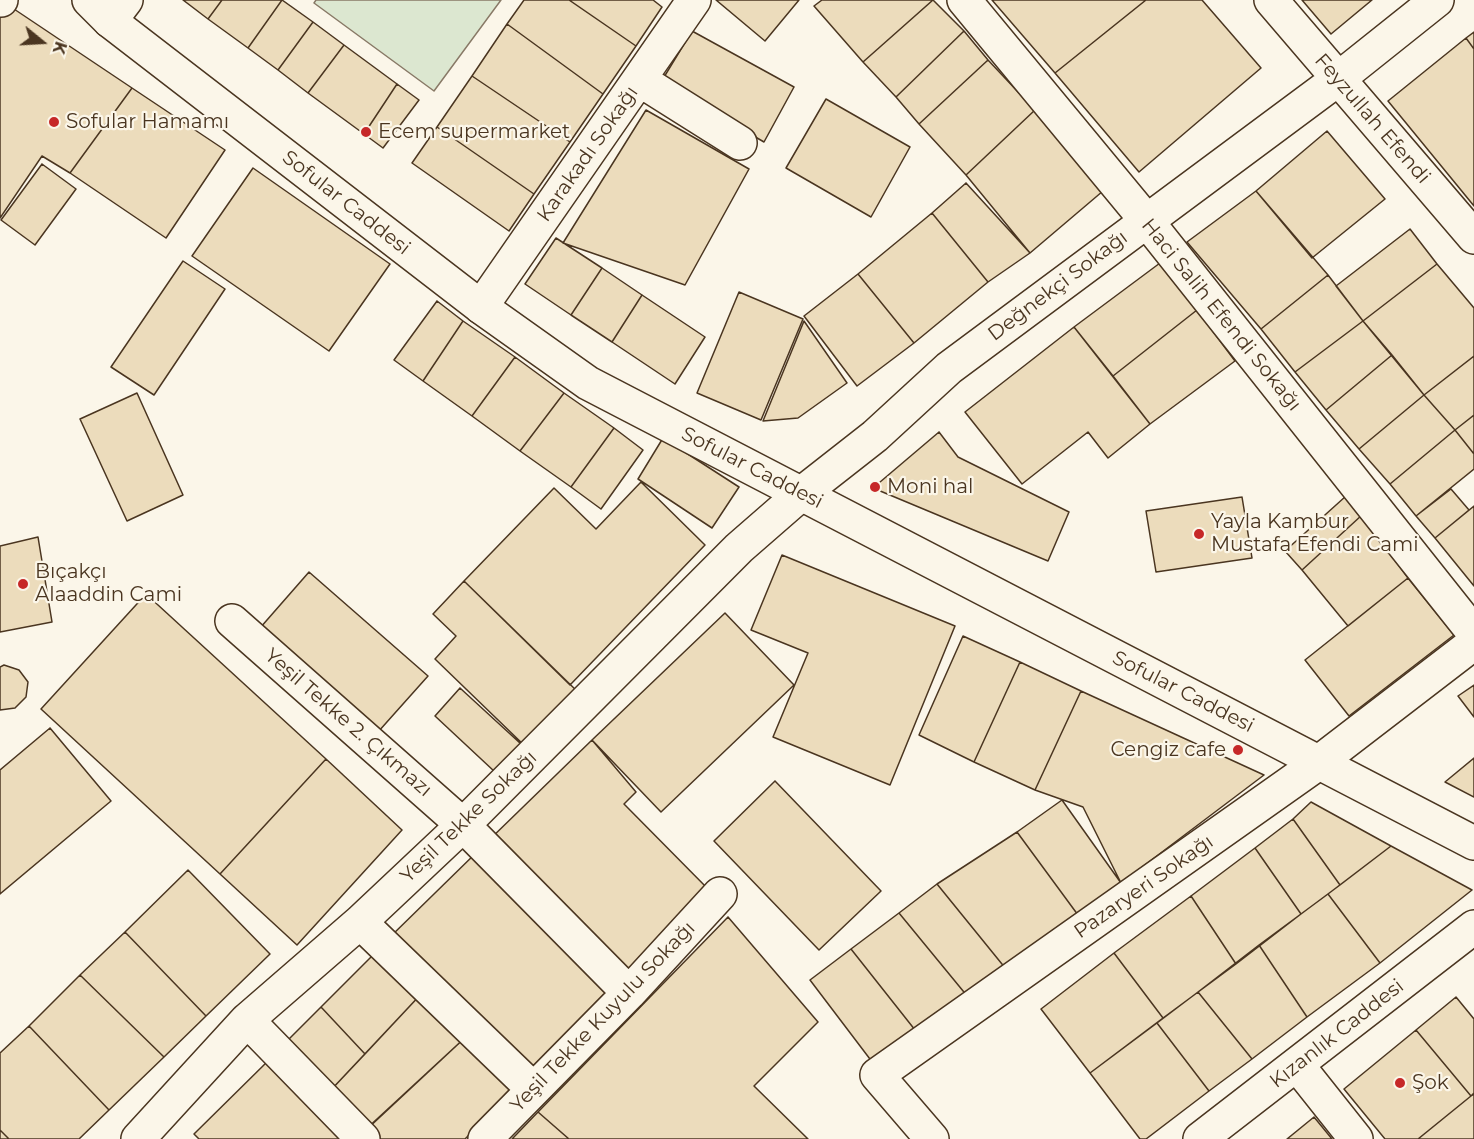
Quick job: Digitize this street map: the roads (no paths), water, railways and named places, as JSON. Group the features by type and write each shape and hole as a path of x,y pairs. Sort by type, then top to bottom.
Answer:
{"street":[{"name":"Haci Salih Efendi Sokağı","path":"964,0 1146,220 1474,633"},
{"name":"Feyzullah Efendi","path":"1271,0 1474,237"},
{"name":"Değnekçi Sokağı","path":"801,494 875,436 949,368 1338,79 1437,0"},
{"name":"Karakadı Sokağı","path":"481,307 640,80 686,3"},
{"name":"Sofular Caddesi","path":"108,7 481,307 588,383 1474,843"},
{"path":"640,80 740,143"},
{"name":"Yeşil Tekke Sokağı","path":"138,1139 247,1020 360,922 463,825 739,548 801,494"},
{"name":"Yeşil Tekke 2. Çıkmazı","path":"232,621 463,825 629,993"},
{"name":"Pazaryeri Sokağı","path":"932,1139 877,1075 1319,762 1474,643"},
{"name":"Yeşil Tekke Kuyulu Sokağı","path":"485,1139 629,993 720,894"},
{"path":"360,922 533,1089"},
{"name":"Kızanlık Caddesi","path":"1200,1139 1298,1066 1474,927"},
{"path":"247,1020 363,1139"},
{"path":"1298,1066 1356,1139"}],"place":[{"name":"Sofular Hamamı","path":"54,122"},
{"name":"Ecem supermarket","path":"366,132"},
{"name":"Moni hal","path":"875,487"},
{"name":"Yayla Kambur Mustafa Efendi Cami","path":"1199,534"},
{"name":"Bıçakçı Alaaddin Cami","path":"23,584"},
{"name":"Cengiz cafe","path":"1238,750"},
{"name":"Şok","path":"1400,1083"}]}
